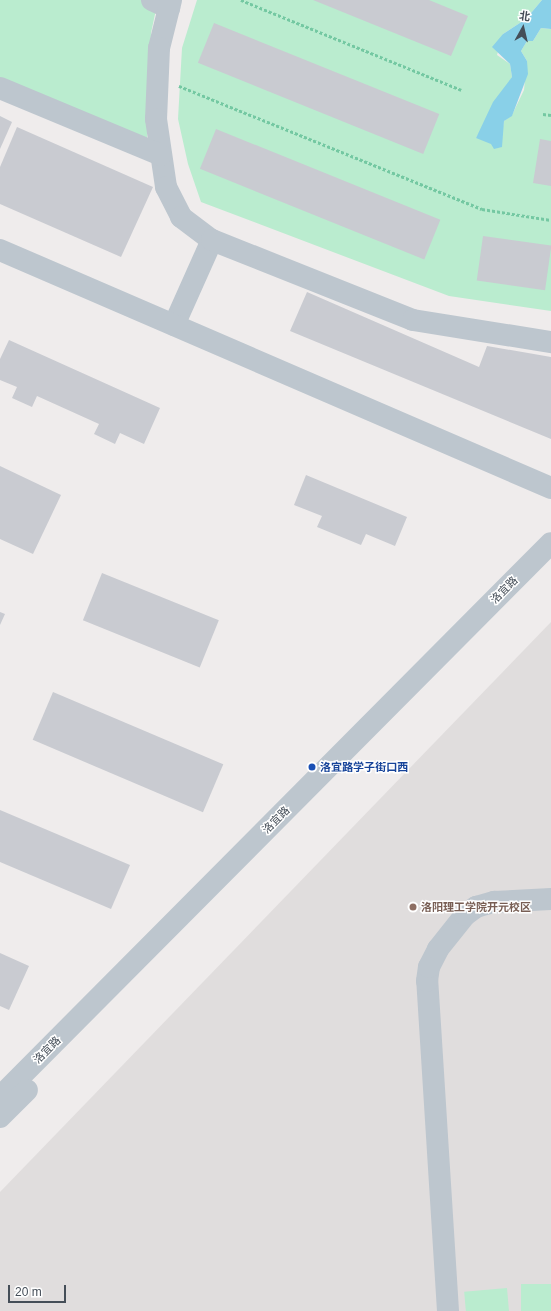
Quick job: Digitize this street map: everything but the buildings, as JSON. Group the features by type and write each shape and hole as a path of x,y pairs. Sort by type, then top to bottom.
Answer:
{"street":[{"path":"164,2 159,48 156,119 166,186 181,217 212,240 413,320 551,342"},
{"path":"0,88 161,155"},
{"path":"174,325 212,240"},
{"path":"0,250 551,488"},
{"name":"洛宜路","path":"0,1097 551,543"},
{"name":"洛宜路","path":"0,1117 551,563"},
{"path":"448,1311 427,981 429,967 438,949 465,916 476,907 494,902 551,899"}],"path":[{"path":"241,0 461,90"},
{"path":"158,78 482,209 551,220"},
{"path":"543,114 551,115"}],"shaded area":[{"name":"洛阳理工学院开元校区","path":"551,622 551,1311 0,1311 0,1192"}],"green space":[{"path":"0,0 158,0 151,33 147,139 0,78"},
{"path":"197,0 542,0 526,19 503,34 497,55 510,64 512,77 476,138 502,132 504,121 512,115 524,90 527,61 521,51 527,41 533,41 541,28 551,29 551,311 449,296 201,202 188,164 178,119 182,48"},
{"path":"521,1284 551,1284 551,1311 521,1311"},
{"path":"507,1288 509,1311 466,1311 464,1292"}],"water":[{"path":"542,0 551,0 551,29 541,28 533,41 527,41 521,51 527,61 528,74 512,116 504,121 502,147 494,149 491,144 476,138 493,102 512,77 510,64 492,47 503,34 526,19"}],"place":[{"name":"洛宜路学子街口西","path":"312,767"},
{"name":"洛阳理工学院开元校区","path":"413,907"}]}
